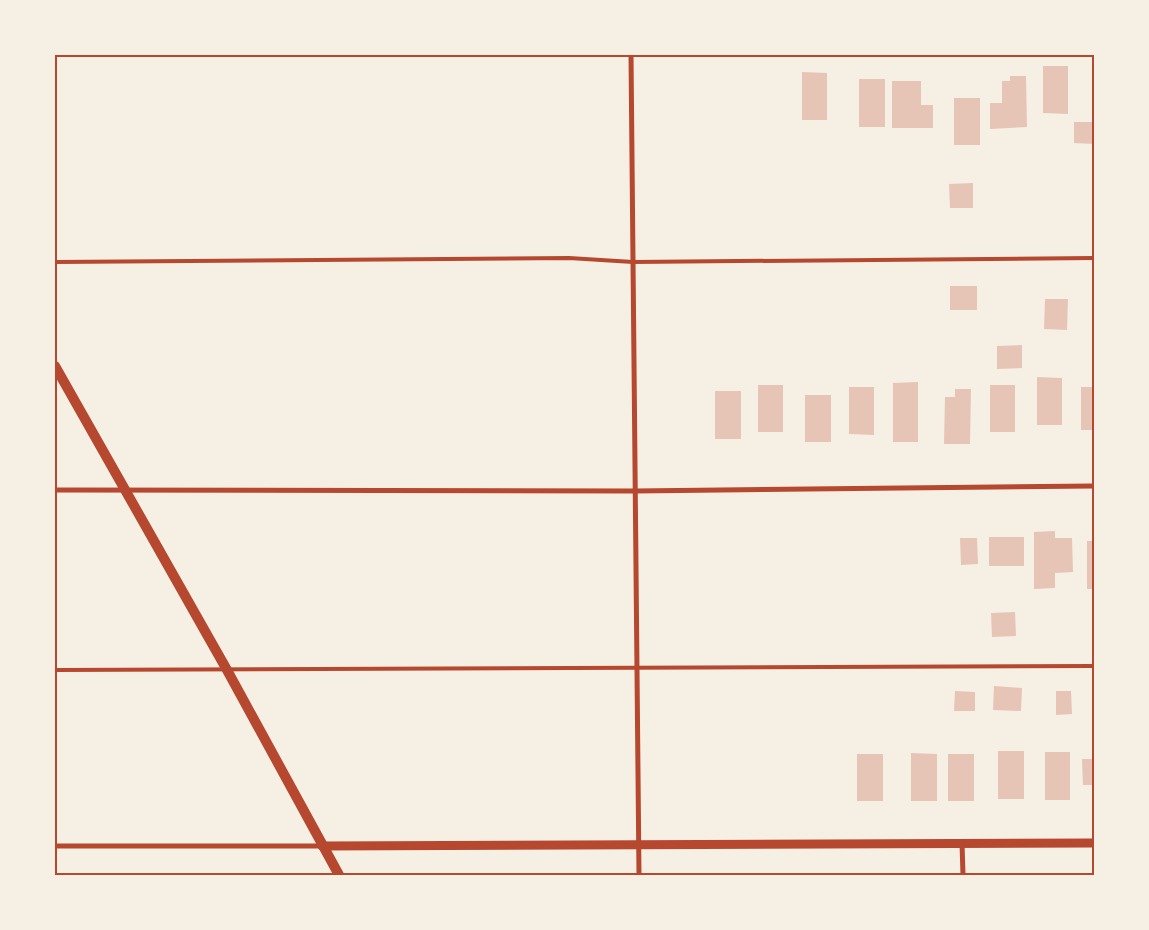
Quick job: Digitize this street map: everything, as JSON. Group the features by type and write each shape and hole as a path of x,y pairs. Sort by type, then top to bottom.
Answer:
{"main road":[{"path":"55,366 227,670 339,875"}],"street":[{"path":"631,55 639,875"},
{"path":"55,490 635,491 1094,486"},
{"path":"962,843 963,875"},
{"path":"55,846 1094,843"}],"lane":[{"path":"55,262 569,258 632,262 1094,258"},
{"path":"55,670 1094,666"}],"building":[{"path":"1043,66 1068,66 1068,114 1043,113"},
{"path":"802,72 827,73 827,120 802,120"},
{"path":"1010,76 1026,76 1027,127 990,129 990,103 1002,103 1002,81 1010,81"},
{"path":"859,79 885,79 885,127 859,127"},
{"path":"892,81 921,81 921,105 933,105 933,128 892,128"},
{"path":"954,98 980,98 980,145 954,145"},
{"path":"1074,122 1094,122 1094,144 1074,143"},
{"path":"973,183 973,208 950,208 949,184"},
{"path":"950,286 977,286 977,310 950,310"},
{"path":"1045,299 1068,299 1067,330 1044,329"},
{"path":"1022,345 1022,368 997,369 997,346"},
{"path":"1037,377 1062,378 1062,425 1037,425"},
{"path":"918,382 918,442 893,442 893,383"},
{"path":"758,385 783,385 783,432 758,432"},
{"path":"990,385 1015,385 1015,432 990,432"},
{"path":"849,387 874,387 874,435 849,434"},
{"path":"1081,387 1094,387 1094,430 1081,430"},
{"path":"955,389 971,389 970,444 944,444 945,397 955,397"},
{"path":"715,391 741,391 741,439 715,439"},
{"path":"805,395 831,395 831,442 805,442"},
{"path":"1055,531 1055,538 1072,538 1073,572 1055,573 1055,588 1034,589 1034,532"},
{"path":"989,537 1024,537 1024,566 989,566"},
{"path":"960,538 977,538 978,564 961,565"},
{"path":"1087,541 1094,541 1094,589 1087,589"},
{"path":"1015,612 1016,636 992,637 991,613"},
{"path":"994,686 1022,688 1021,711 993,710"},
{"path":"955,691 975,692 975,711 954,711"},
{"path":"1056,691 1071,691 1072,714 1056,715"},
{"path":"998,751 1024,751 1024,799 998,799"},
{"path":"1045,752 1070,752 1070,800 1045,800"},
{"path":"911,753 937,754 937,801 911,801"},
{"path":"857,754 883,754 883,801 857,801"},
{"path":"948,754 974,754 974,801 948,801"},
{"path":"1082,759 1094,759 1094,785 1083,785"}]}
